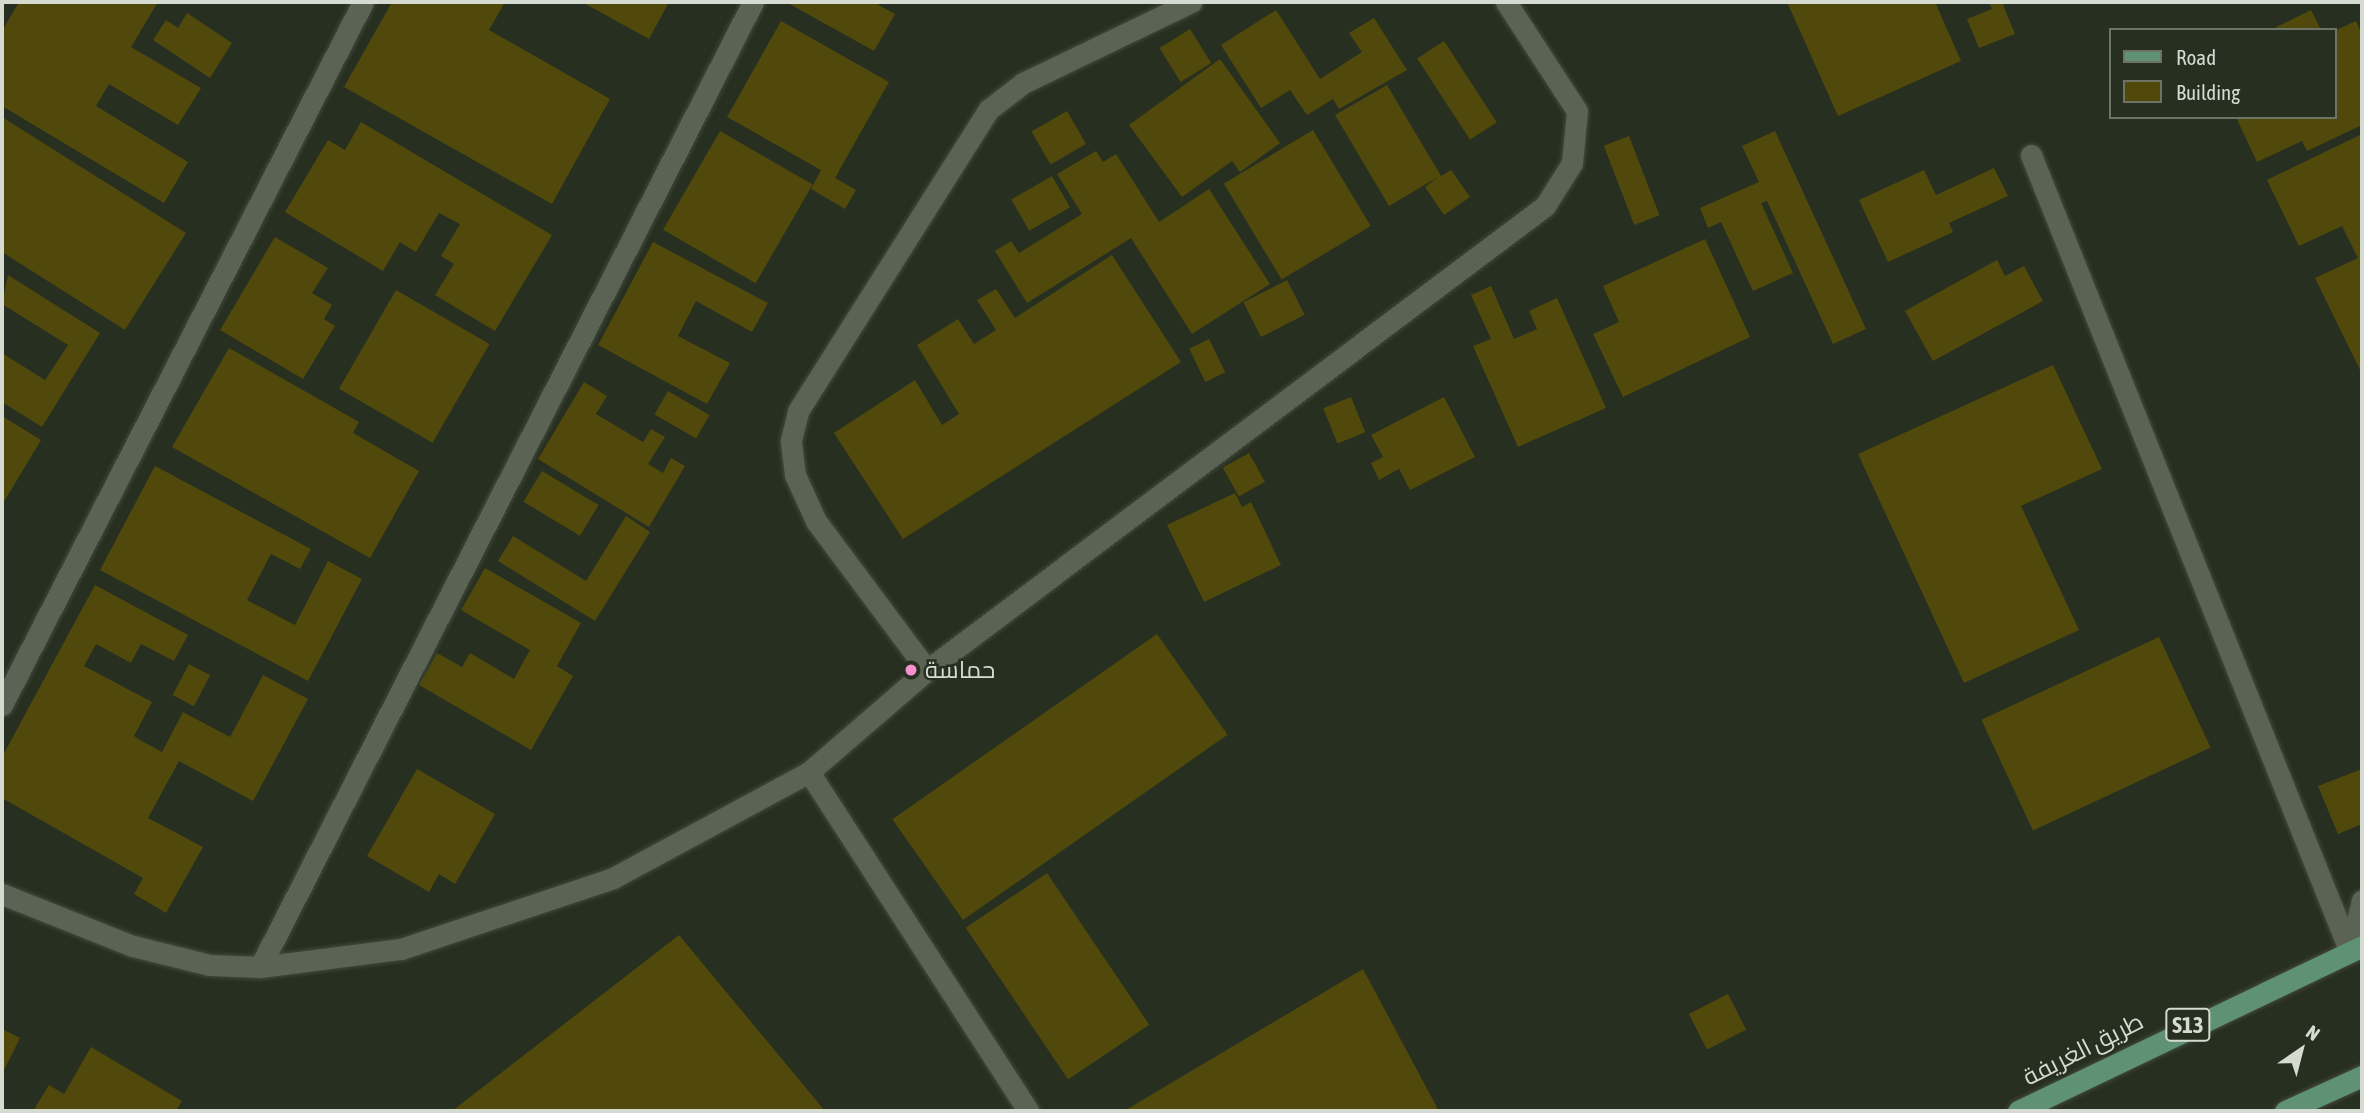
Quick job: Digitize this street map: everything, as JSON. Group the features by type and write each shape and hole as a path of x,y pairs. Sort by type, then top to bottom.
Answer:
{"main road":[{"name":"طريق الغريفة","path":"2018,1111 2356,949"},
{"path":"2285,1111 2317,1102 2362,1076"}],"street":[{"path":"2,705 363,2"},
{"path":"260,967 753,2"},
{"path":"927,670 816,521 795,475 791,440 798,411 988,110 1023,83 1191,2"},
{"path":"2,894 133,946 210,965 260,967 401,949 518,913 613,877 809,772 927,670 1545,206 1572,163 1577,111 1506,2"},
{"path":"2031,155 2356,949"},
{"path":"809,772 1028,1111"},
{"path":"2356,949 2362,900"}],"building":[{"path":"19,2 158,2 131,47 201,88 178,125 109,84 96,106 188,162 164,203 2,106 2,31"},
{"path":"392,2 505,2 489,30 610,99 552,204 344,87"},
{"path":"582,2 669,2 649,39"},
{"path":"786,2 873,2 895,14 874,51"},
{"path":"1787,2 1935,2 1961,61 1838,116"},
{"path":"1989,2 2010,2 2003,5 2015,34 1979,48 1967,19 1992,9"},
{"path":"1276,10 1320,79 1362,52 1349,33 1374,18 1407,70 1339,109 1333,99 1307,115 1290,90 1261,108 1221,45"},
{"path":"2311,10 2320,28 2274,28"},
{"path":"187,13 232,43 210,78 153,40 166,20 178,28"},
{"path":"781,21 889,82 835,178 856,190 845,209 811,189 821,170 727,117"},
{"path":"2356,21 2362,35 2362,125 2307,151 2302,141 2257,162 2237,119 2336,119 2336,30"},
{"path":"1190,29 1211,63 1181,82 1159,48"},
{"path":"1444,41 1497,122 1470,140 1417,58"},
{"path":"1220,59 1280,143 1240,172 1232,161 1182,197 1129,125"},
{"path":"1387,85 1441,176 1451,170 1470,197 1444,215 1425,187 1438,177 1389,206 1335,115"},
{"path":"1067,111 1086,144 1050,164 1031,132"},
{"path":"2,117 186,233 125,330 2,252"},
{"path":"361,122 552,235 495,331 435,295 454,264 441,256 460,224 439,213 416,252 400,242 383,271 285,212 328,140 345,150"},
{"path":"1313,130 1371,226 1282,280 1224,184"},
{"path":"720,131 813,184 756,283 663,230"},
{"path":"1775,131 1866,329 1833,344 1767,201 1761,203 1793,273 1753,291 1721,222 1708,228 1700,208 1759,182 1742,146"},
{"path":"2362,134 2362,374 2315,278 2358,258 2342,226 2299,246 2267,180"},
{"path":"1629,136 1659,215 1634,225 1604,146"},
{"path":"1096,151 1103,162 1116,154 1159,222 1209,189 1270,284 1192,334 1131,238 1027,303 995,251 1011,241 1019,253 1082,214 1057,174"},
{"path":"1994,168 2008,196 1949,223 1953,232 1888,262 1859,200 1924,170 1936,195"},
{"path":"1052,176 1070,207 1029,231 1011,200"},
{"path":"275,237 328,268 312,293 332,305 324,319 335,326 303,379 220,330"},
{"path":"1705,239 1750,337 1623,397 1593,334 1619,322 1603,286"},
{"path":"653,242 768,303 752,332 696,301 678,336 730,363 707,404 598,345"},
{"path":"1112,255 1181,362 903,539 834,433 915,380 942,425 959,414 917,345 958,319 974,344 996,330 977,300 996,289 1015,318"},
{"path":"1997,260 2005,276 2024,266 2043,301 1933,361 1905,311"},
{"path":"8,275 100,333 42,427 2,402 2,353 45,380 68,345 2,304"},
{"path":"1287,280 1305,315 1261,337 1243,302"},
{"path":"1491,286 1514,339 1537,329 1529,311 1557,298 1606,408 1518,447 1473,346 1491,339 1471,295"},
{"path":"396,290 490,344 433,443 339,389"},
{"path":"1209,339 1225,372 1205,382 1189,349"},
{"path":"229,348 359,422 353,433 419,471 370,558 172,447"},
{"path":"2053,365 2102,469 2021,506 2079,630 1964,683 1858,454"},
{"path":"584,382 607,396 596,414 643,442 651,429 665,437 648,464 663,473 671,458 685,466 649,527 538,459"},
{"path":"668,391 710,415 696,438 654,414"},
{"path":"1351,397 1365,432 1337,443 1323,408"},
{"path":"1444,397 1475,457 1410,490 1399,469 1379,480 1371,463 1383,457 1371,435"},
{"path":"2,416 41,440 2,505"},
{"path":"1249,453 1265,482 1239,496 1223,468"},
{"path":"155,466 311,549 300,569 271,554 247,600 295,625 328,561 362,579 308,681 100,570"},
{"path":"542,471 599,505 580,536 523,502"},
{"path":"1235,493 1242,507 1251,502 1281,565 1204,602 1167,525"},
{"path":"626,516 650,532 595,621 498,561 513,536 586,581"},
{"path":"485,568 581,623 557,666 573,676 531,750 419,685 437,653 462,667 470,653 514,679 530,650 461,610"},
{"path":"95,585 188,635 174,661 141,644 131,663 96,644 84,666 152,702 134,736 162,752 183,712 230,737 263,675 308,699 253,801 179,761 148,818 203,847 166,913 134,894 143,878 2,798 2,757"},
{"path":"1157,634 1228,735 963,920 892,819"},
{"path":"2159,637 2211,748 2033,830 1981,720"},
{"path":"189,664 210,675 194,706 173,695"},
{"path":"417,769 495,814 455,884 439,874 429,892 367,856"},
{"path":"2362,769 2362,824 2338,834 2318,786"},
{"path":"1047,873 1149,1025 1068,1080 966,928"},
{"path":"679,935 825,1111 452,1111"},
{"path":"1363,969 1439,1111 1124,1111"},
{"path":"1728,994 1746,1030 1707,1050 1689,1014"},
{"path":"2,1029 20,1038 2,1074"},
{"path":"91,1047 182,1101 176,1111 33,1111 49,1085 64,1094"}],"place":[{"name":"حماسة","path":"911,670"}]}
